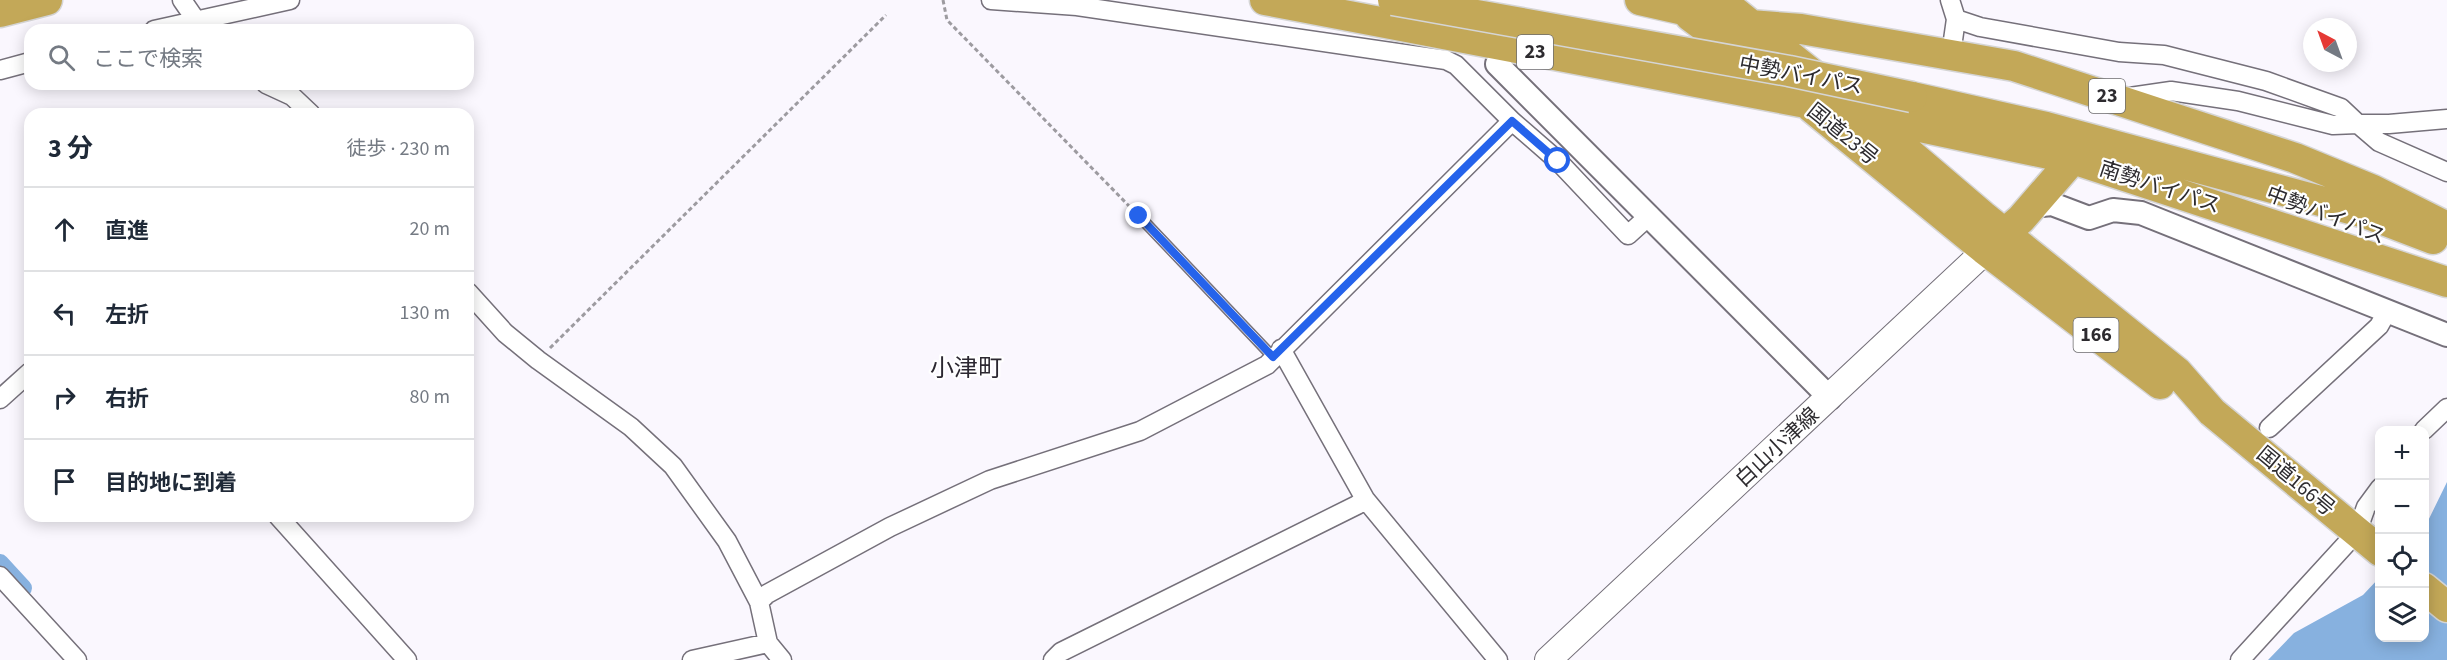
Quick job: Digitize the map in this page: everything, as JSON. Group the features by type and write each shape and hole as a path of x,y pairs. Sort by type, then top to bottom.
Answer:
{"highway":[{"path":"0,12 47,0"},
{"name":"中勢バイパス","path":"1393,0 1789,71 2046,127 2365,213 2447,245"},
{"name":"23","path":"1640,0 1678,6 1750,25 1801,29 2014,66 2295,158 2373,190 2447,226"},
{"name":"国道23号","path":"1720,0 1866,117 1994,241"},
{"name":"23","path":"1733,0 1756,13 1801,29"},
{"name":"23","path":"1273,6 1806,103 1866,117"},
{"name":"国道23号","path":"1678,6 1994,241"},
{"name":"南勢バイパス","path":"1866,117 2068,164 2447,282"},
{"path":"1994,241 2032,206 2068,164"},
{"name":"中勢バイパス","path":"2204,169 2359,226 2447,265"},
{"name":"国道166号","path":"1994,241 2177,372 2212,412 2368,541"},
{"path":"2429,592 2447,607"}],"main road":[{"name":"白山小津線","path":"1548,660 1830,398 1994,241"}],"street":[{"path":"182,0 197,24"},
{"path":"202,24 290,0"},
{"path":"991,0 1077,6 1281,34 1446,60 1456,65 1512,121 1558,161 1628,235 1650,215"},
{"path":"1434,0 1451,18"},
{"path":"1950,0 1956,19 1951,54"},
{"path":"1273,6 1281,34"},
{"path":"1956,19 1980,27 2119,52 2164,56 2266,81 2342,108 2379,142 2447,172"},
{"path":"0,70 24,64"},
{"path":"1497,64 1830,398"},
{"path":"279,90 292,96 302,108"},
{"path":"2118,99 2171,91 2238,101 2334,125 2447,119"},
{"path":"759,602 767,594 890,527 990,480 1140,430 1257,370 1277,353 1512,121"},
{"path":"2068,164 2064,189 2073,213"},
{"path":"2032,206 2047,203 2089,218 2113,210 2141,213 2447,335"},
{"path":"474,299 491,319 538,360 631,427 673,466 727,541 759,602 768,643 782,660"},
{"path":"2269,428 2379,326 2388,310"},
{"path":"1277,353 1365,499 1498,660"},
{"path":"0,399 24,377"},
{"path":"2428,426 2447,408"},
{"path":"2240,660 2368,541 2366,507 2375,494"},
{"path":"1053,660 1061,652 1365,499"},
{"path":"284,522 407,660"},
{"path":"0,576 77,660"},
{"path":"692,660 768,643"}],"lane":[{"path":"1139,216 1277,353"}],"path":[{"path":"943,0 947,20 1139,216"},
{"path":"538,360 886,15"}],"water":[{"path":"2447,482 2447,660 2268,660 2294,633 2363,595 2375,582 2375,642 2429,642 2429,519"}],"waterway":[{"path":"0,563 23,588"}],"district":[{"name":"小津町","path":"966,368"}],"route":[{"path":"1139,216 1183,265 1273,357 1512,121 1558,161"}]}
